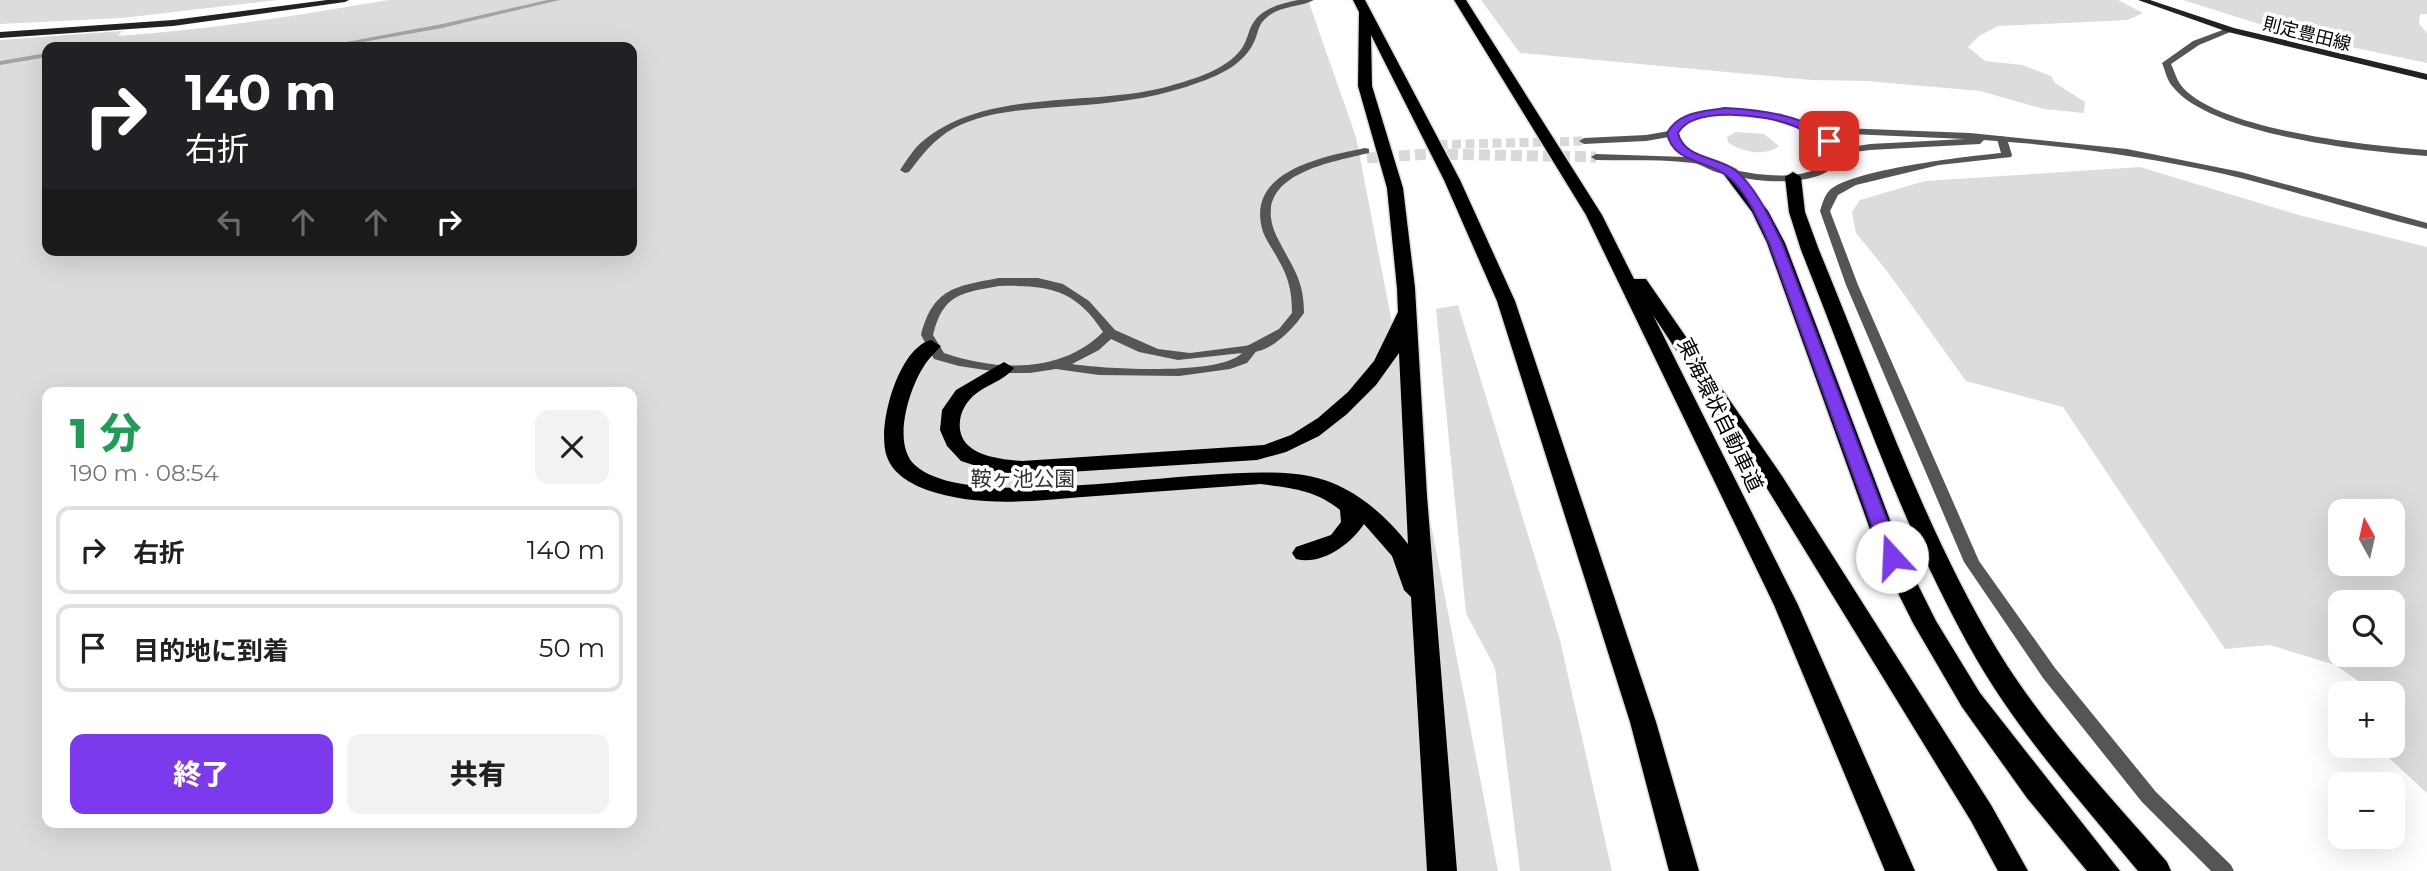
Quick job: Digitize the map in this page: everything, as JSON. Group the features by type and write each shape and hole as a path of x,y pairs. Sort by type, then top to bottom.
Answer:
{"highway":[{"name":"東海環状自動車道","path":"1462,2 1594,215 1786,605 1900,871"},
{"path":"1361,4 1365,86 1395,188 1406,288 1442,871"},
{"path":"1361,4 1452,180 1506,301 1643,722 1684,871"},
{"path":"1730,172 1760,211 1776,243 1892,557 1924,623 1971,700 2037,790 2105,871"},
{"path":"1793,177 1797,212 1810,250 1944,572 1988,656 2036,727 2157,871"},
{"path":"1594,215 1770,476 1981,813 2013,871"},
{"path":"1004,368 960,397 949,425 953,443 966,456 986,464 1022,468 1257,453 1288,445 1312,432 1380,369 1403,328 1406,288"},
{"path":"931,346 916,359 904,387 893,447 905,467 925,481 955,492 999,496 1261,477 1308,483 1356,504 1384,530 1403,554 1424,611"},
{"path":"1304,553 1339,540 1353,523 1351,507 1335,493"}],"main road":[{"path":"0,35 173,23 345,0"},
{"name":"則定豊田線","path":"2143,0 2231,30 2427,77"}],"street":[{"path":"905,170 929,139 965,121 1012,108 1082,104 1146,95 1204,77 1240,57 1252,41 1259,19 1269,12 1310,0"},
{"path":"2231,30 2196,43 2165,63 2166,76 2177,90 2238,121 2274,131 2357,147 2427,153"},
{"path":"1725,111 1772,116 1813,130 1829,141 1836,152 1835,161 1827,169 1793,177 1730,172 1696,160 1683,152 1674,142 1672,133 1677,125 1688,118 1725,111"},
{"path":"1813,130 1962,133 2086,147 2180,162 2318,195 2427,226"},
{"path":"1584,141 1646,138 1672,133"},
{"path":"1836,152 1870,147 2002,139"},
{"path":"2002,139 2007,155 1939,162 1852,183 1833,193 1825,211 1852,285 1972,562 2049,673 2149,797 2224,871"},
{"path":"1252,349 1228,349 1179,357 1139,349 1110,333 1097,315 1072,295 1051,284 999,282 948,295 934,306 928,335 931,346 939,356 976,368 1059,365 1082,371 1180,370 1219,367 1243,361 1252,349 1283,332 1298,313 1296,284 1269,232 1262,210 1270,191 1290,174 1315,162 1366,154"},
{"path":"1596,157 1696,160"},
{"path":"1059,365 1099,347 1110,333"}],"green space":[{"path":"0,0 278,0 122,18 0,24"},
{"name":"鞍ヶ池公園","path":"389,0 1308,0 1356,137 1498,871 0,871 0,40 122,31 118,36 254,21"},
{"path":"1481,0 2118,0 2143,13 2128,20 1998,26 1979,36 1968,47 1985,61 2022,65 2051,76 2055,83 2085,102 2084,113 2044,109 1980,91 1867,81 1811,80 1520,53"},
{"path":"2183,0 2427,0 2427,14 2420,14 2419,24 2427,33 2427,63 2294,35"},
{"path":"1736,132 1764,134 1779,146 1760,152 1739,148 1728,142 1727,137"},
{"path":"2140,167 2302,216 2427,247 2427,793 2389,758 2405,758 2405,681 2358,681 2338,667 2405,667 2405,590 2328,590 2328,663 2270,645 2225,649 2063,407 1966,381 1887,271 1856,233 1852,212 1860,200 1925,181"},
{"path":"1458,305 1560,640 1612,871 1520,871 1495,668 1466,613 1436,309"}],"waterway":[{"path":"352,42 442,26 556,0"},
{"path":"0,63 42,56"}],"tunnel":[{"path":"1425,145 1584,141"},
{"path":"1367,158 1431,154 1596,157"}],"route":[{"path":"1829,141 1794,122 1748,112 1704,113 1688,118 1677,125 1672,133 1674,142 1683,152 1712,167 1730,172 1760,211 1776,243 1892,557"}]}
